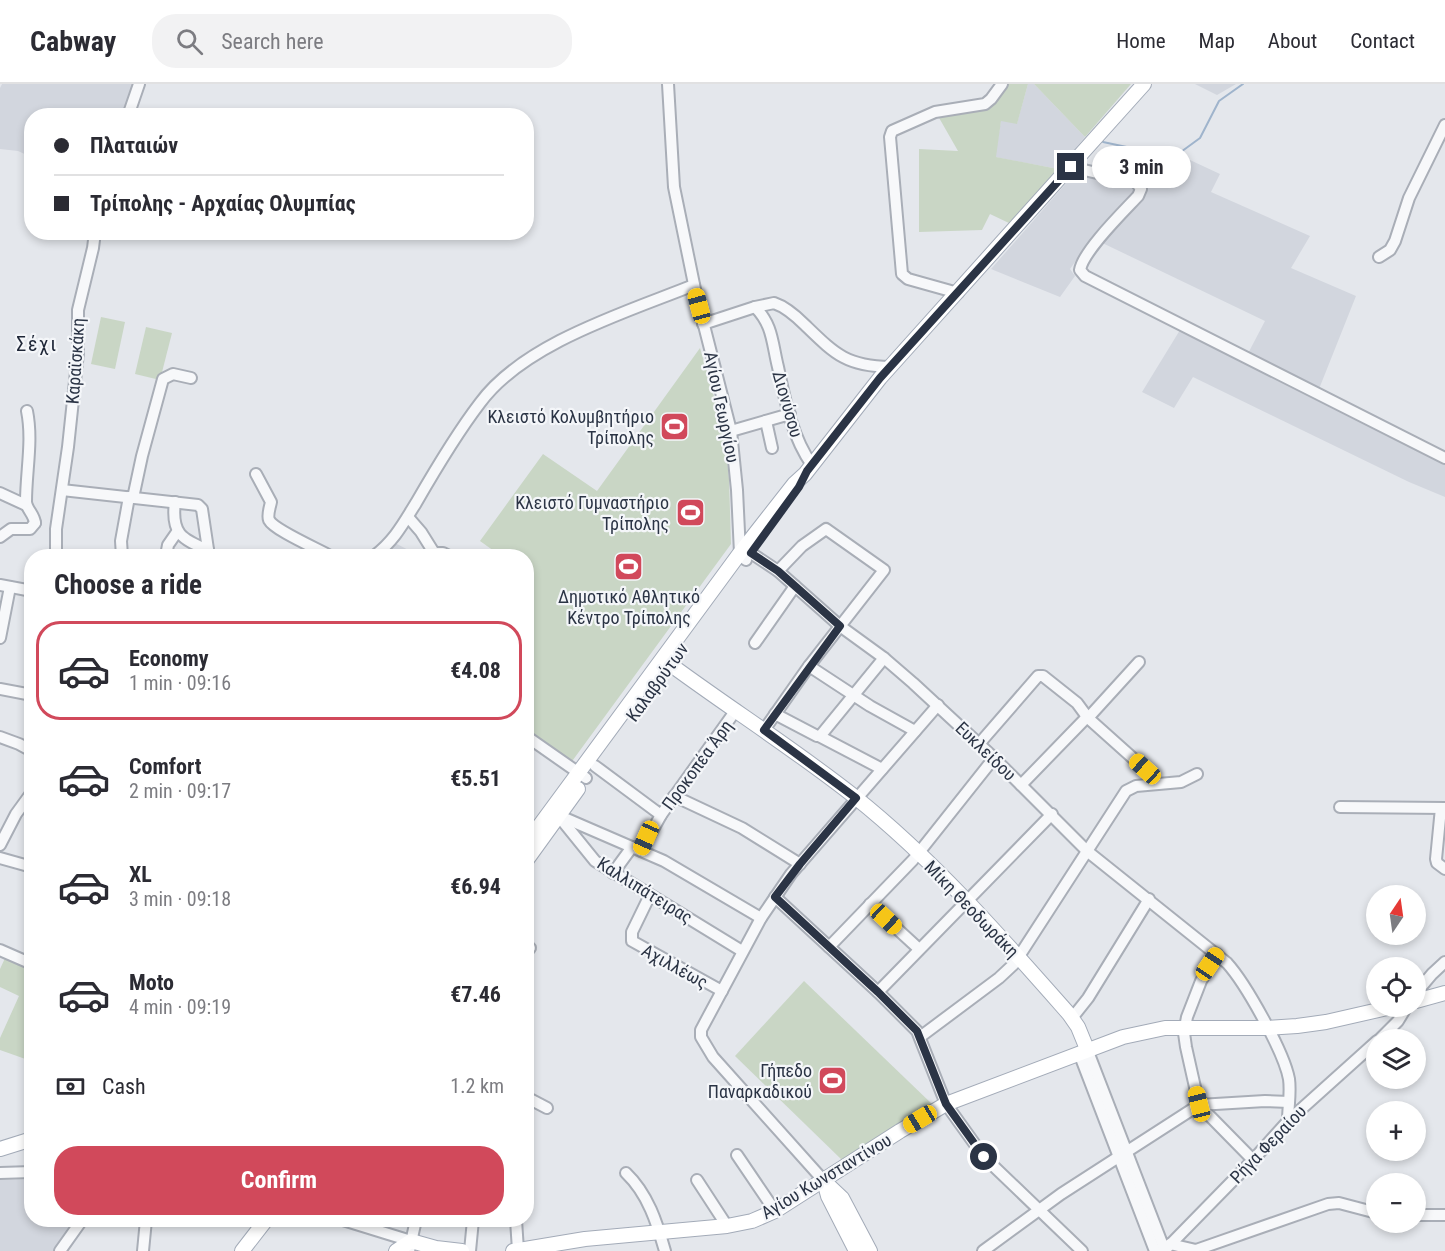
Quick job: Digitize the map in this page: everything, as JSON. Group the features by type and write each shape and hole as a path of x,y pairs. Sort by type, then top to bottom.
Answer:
{"main road":[{"name":"Καλαβρύτων","path":"534,848 582,776 745,555 794,484 809,469 890,367 1144,84"},
{"name":"Καλαβρύτων","path":"582,776 595,766 664,665"},
{"name":"Μίκη Θεοδωράκη","path":"664,665 854,802"},
{"name":"Μίκη Θεοδωράκη","path":"734,714 764,730 854,802 964,902 1016,961 1066,1024 1083,1051"},
{"name":"Καλαβρύτων","path":"534,836 555,814"},
{"name":"Μίκη Θεοδωράκη","path":"1016,961 1072,1018 1083,1051"},
{"path":"1426,998 1445,993"},
{"name":"Αγίου Κωνσταντίνου","path":"513,1251 558,1247 659,1232 727,1226 752,1221 775,1211 946,1104 1083,1051 1140,1033 1165,1028 1267,1028 1326,1022 1366,1013"},
{"path":"0,1149 24,1142"},
{"path":"824,1181 828,1196 856,1251"},
{"path":"824,1181 842,1198 870,1251"},
{"path":"232,1251 250,1227"},
{"path":"242,1251 261,1227"},
{"path":"396,1251 413,1248 462,1251"}],"street":[{"path":"131,108 139,84"},
{"name":"Αγίου Γεωργίου","path":"668,84 674,188 694,285 731,431 745,555"},
{"path":"958,293 908,279 902,274 890,137 892,131 935,112 985,104 1002,84"},
{"path":"1378,257 1390,250 1395,241 1409,198 1445,124"},
{"path":"1071,167 1136,182 1141,189 1138,196 1098,241 1082,264 1080,270 1085,276 1445,458"},
{"name":"Καραϊσκάκη","path":"56,549 56,528 63,490 78,353 78,310 94,240"},
{"path":"382,549 392,540 408,517 479,403 509,372 555,344 584,330 694,285"},
{"path":"704,324 770,302 780,304 843,358 864,365 890,367"},
{"name":"Διονύσου","path":"755,307 769,323 790,414 809,469"},
{"path":"122,549 121,541 131,497 161,384 170,374 191,378"},
{"path":"26,505 30,447 27,411"},
{"path":"731,431 790,414"},
{"path":"766,421 772,448"},
{"path":"256,474 271,502 268,517 271,522 281,530 317,549"},
{"path":"63,490 202,507 208,549"},
{"path":"0,493 26,505 33,514 35,523"},
{"path":"175,502 174,521 177,532 201,549"},
{"path":"408,517 431,549"},
{"path":"35,523 56,528"},
{"path":"0,537 12,529 30,529 35,523"},
{"path":"764,730 809,666 884,570 826,529 802,546 778,571"},
{"path":"167,549 177,532"},
{"name":"Ευκλείδου","path":"745,555 778,571 840,626 884,658 938,705 1087,850 1217,954 1237,975 1267,1028 1286,1069 1289,1082 1288,1121"},
{"path":"0,638 5,586 24,590"},
{"path":"754,643 795,586"},
{"path":"819,736 884,658"},
{"path":"1021,785 1088,718 1139,662"},
{"path":"809,666 854,696 915,731"},
{"path":"979,744 1041,675 1077,703 1088,718 1145,769 1149,774 1150,783"},
{"path":"0,690 24,694"},
{"path":"824,1181 750,1100 704,1045 701,1030 760,918 775,897 800,864 938,705"},
{"name":"Προκοπέα Άρη","path":"613,873 636,849 734,714"},
{"path":"775,714 882,769"},
{"path":"0,737 24,747"},
{"path":"534,742 582,776"},
{"path":"829,947 916,857 994,758"},
{"path":"595,766 661,815"},
{"path":"921,1037 999,978 1016,961 1126,791 1150,783 1181,782 1197,774"},
{"path":"674,796 748,830 800,864"},
{"path":"0,845 24,803"},
{"path":"1340,807 1443,808 1436,859 1437,863 1445,869"},
{"path":"555,814 671,865 760,918"},
{"name":"Καλλιπάτειρας","path":"555,814 595,861 742,951"},
{"path":"878,992 1052,814"},
{"path":"0,858 24,865"},
{"name":"Αχιλλέως","path":"650,895 630,938 636,945 722,992"},
{"path":"775,897 911,1024 921,1037 946,1104 984,1157 1082,1251"},
{"path":"1072,1018 1089,998 1149,899"},
{"path":"870,904 919,949"},
{"path":"0,950 24,960"},
{"path":"1217,954 1201,981 1184,1028 1188,1057 1199,1104 1253,1160"},
{"path":"1426,981 1445,962"},
{"name":"Ρήγα Φεραίου","path":"1390,1029 1400,1017"},
{"name":"Μίκη Θεοδωράκη","path":"1083,1051 1122,1154 1155,1251"},
{"name":"Ρήγα Φεραίου","path":"1166,1249 1288,1121 1366,1051"},
{"path":"534,1101 547,1108"},
{"path":"983,1251 1040,1209 1199,1104 1289,1102"},
{"name":"Μίκη Θεοδωράκη","path":"1122,1154 1166,1249"},
{"path":"737,1155 775,1211"},
{"path":"0,1173 24,1172"},
{"path":"626,1173 634,1181 652,1210 665,1251"},
{"path":"697,1180 727,1226"},
{"path":"1166,1249 1196,1250 1328,1204 1339,1203 1366,1210"},
{"path":"1426,1215 1445,1215"},
{"path":"60,1251 77,1227"},
{"path":"143,1251 145,1227"},
{"path":"360,1227 413,1248 415,1227"},
{"path":"470,1251 472,1227"},
{"path":"516,1227 518,1250"}],"shaded area":[{"path":"2,84 133,84 124,108 24,108 24,154 0,149 0,88"},
{"path":"1028,84 1034,84 1085,137 1058,169 995,157 1001,120 1017,123"},
{"path":"1195,84 1236,84 1217,95"},
{"path":"1175,153 1220,174 1211,192 1310,236 1291,268 1356,296 1315,399 1445,462 1445,497 1409,482 1193,377 1174,408 1142,392 1180,330 1243,363 1265,321 1092,238 1070,269 1075,276 1060,297 991,269 1076,172 1132,187 1140,184"},
{"path":"395,543 407,549 389,549"},
{"path":"24,1179 24,1227 72,1227 54,1251 0,1251 0,1180"}],"green space":[{"path":"1007,84 1028,84 1017,124 1001,121 996,157 1058,169 1011,224 990,214 982,230 919,232 919,149 958,151 938,116 990,109 1002,95"},
{"path":"1034,84 1131,84 1085,137"},
{"path":"101,317 125,322 115,369 91,364"},
{"path":"146,327 172,333 160,380 135,374"},
{"name":"Δημοτικό Αθλητικό Κέντρο Τρίπολης","path":"700,348 724,431 729,479 731,544 570,764 534,737 534,549 491,549 480,541 543,454 597,491"},
{"path":"6,956 24,964 24,1059 0,1050 0,1038 19,996 0,987 0,969"},
{"name":"Γήπεδο Παναρκαδικού","path":"804,981 932,1104 843,1161 735,1056"}],"waterway":[{"path":"1103,142 1174,157 1200,138 1219,101 1243,84"}],"place":[{"name":"Κλειστό Κολυμβητήριο Τρίπολης","path":"675,426"},
{"name":"Κλειστό Γυμναστήριο Τρίπολης","path":"690,512"},
{"name":"Δημοτικό Αθλητικό Κέντρο Τρίπολης","path":"629,567"},
{"name":"Γήπεδο Παναρκαδικού","path":"833,1080"}],"district":[{"name":"Σέχι","path":"37,344"}],"route":[{"path":"984,1157 946,1104 917,1031 775,897 791,874 856,798 764,730 840,626 778,571 751,553 799,487 807,471 880,378 1071,167"}]}
